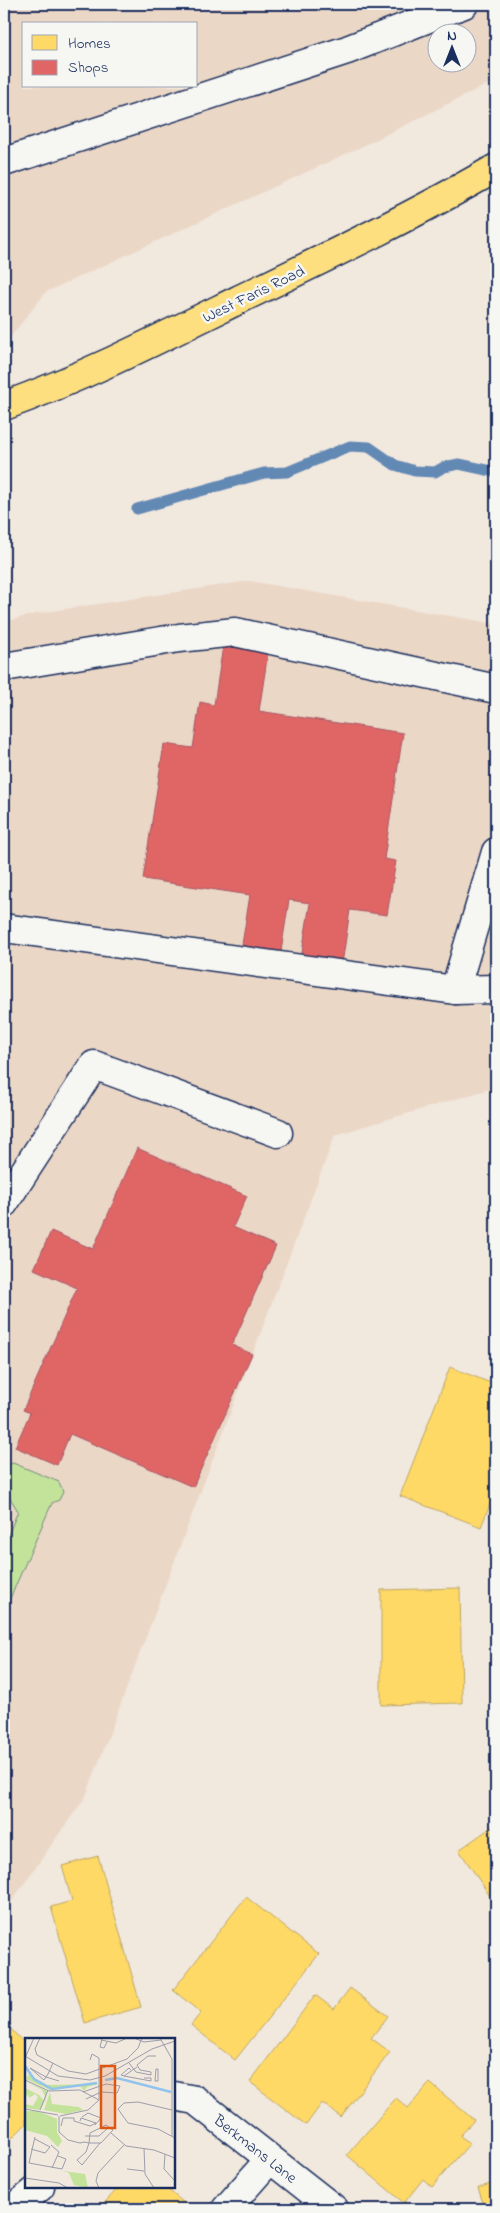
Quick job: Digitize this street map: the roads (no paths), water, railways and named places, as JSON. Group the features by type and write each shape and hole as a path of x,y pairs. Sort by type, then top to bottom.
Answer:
{"main road":[{"name":"West Faris Road","path":"4,406 44,392 153,342 339,251 496,168"}],"street":[{"path":"4,162 347,50 464,4"},
{"path":"4,667 179,638 235,632 496,689"},
{"path":"455,990 496,852"},
{"path":"4,928 455,990 496,989"},
{"path":"4,1203 94,1066 278,1133"},
{"name":"Berkmans Lane","path":"175,2096 195,2100 334,2209"},
{"path":"226,2209 270,2159"},
{"path":"13,2209 39,2188"}],"waterway":[{"path":"137,509 264,473 287,472 350,446 369,447 395,465 415,471 435,472 444,467 459,464 496,472"}]}
